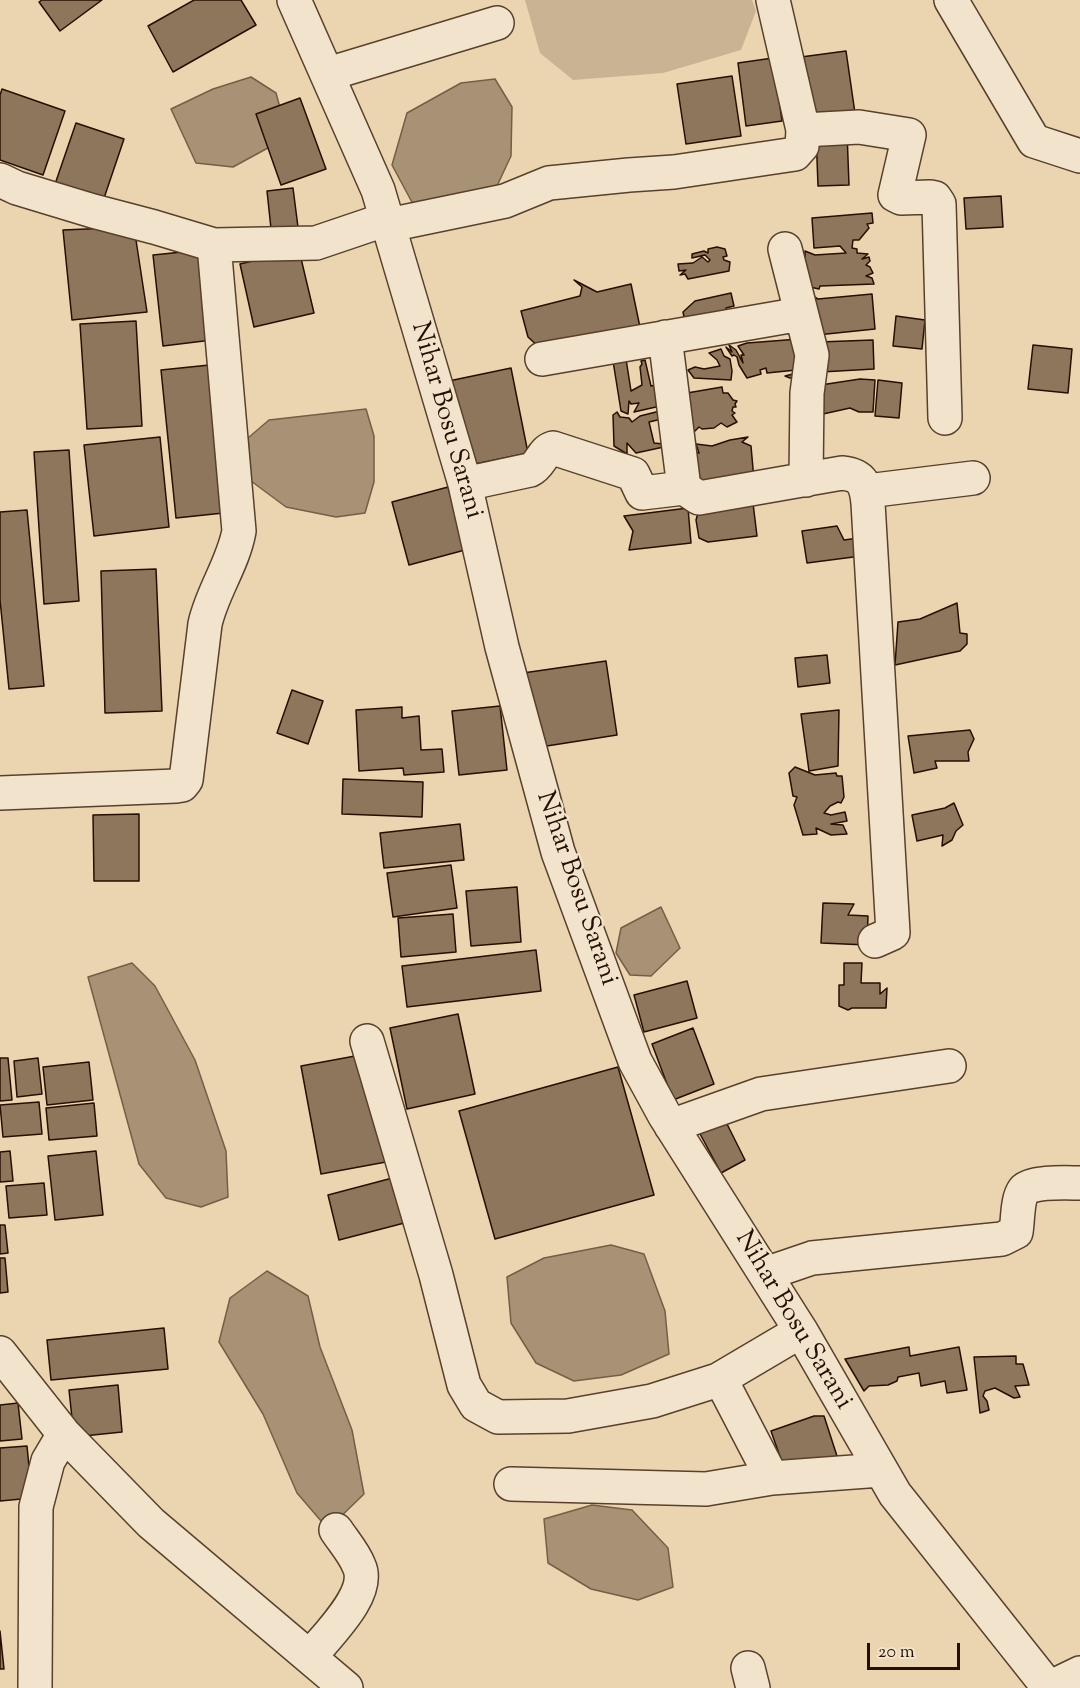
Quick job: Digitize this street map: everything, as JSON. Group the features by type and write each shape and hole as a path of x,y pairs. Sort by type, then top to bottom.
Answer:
{"street":[{"name":"Nihar Bosu Sarani","path":"294,0 378,190 465,484 502,647 558,852 634,1061 671,1126 801,1331 895,1494 1049,1688"},
{"path":"0,180 16,188 214,245 316,243 388,222 505,201 549,183 674,172 795,154 802,146 803,130 772,0"},
{"path":"951,0 1034,141 1080,156"},
{"path":"328,75 497,23"},
{"path":"803,130 859,127 909,135 895,195 901,198 935,198 939,204 945,418"},
{"path":"0,793 176,786 182,785 186,780 204,624 208,607 236,547 239,531 214,245"},
{"path":"784,249 812,354 807,393 806,480"},
{"path":"542,359 801,314"},
{"path":"664,337 684,488"},
{"path":"465,484 530,470 538,466 546,451 553,448 633,474 642,493 684,488 699,498 842,473 854,474 862,481 867,491 893,933 875,941"},
{"path":"867,491 973,478"},
{"path":"367,1041 436,1275 464,1385 476,1406 498,1417 568,1416 652,1401 718,1380 801,1331"},
{"path":"671,1126 761,1094 949,1066"},
{"path":"765,1274 812,1258 1002,1239 1016,1232 1023,1191 1029,1187 1053,1183 1080,1183"},
{"path":"0,1353 64,1434 151,1523 346,1688"},
{"path":"718,1380 722,1382 772,1478"},
{"path":"29,1687 36,1507 48,1461 64,1434"},
{"path":"511,1484 706,1489 772,1478 881,1470"},
{"path":"310,1657 351,1605 362,1582 359,1565 336,1530"},
{"path":"1049,1688 1080,1673"}],"shaded area":[{"path":"525,0 752,0 756,11 741,50 663,73 573,80 540,53"},
{"path":"251,77 276,93 288,137 233,167 196,163 171,109 213,89"},
{"path":"495,79 512,107 511,156 496,188 414,206 392,165 407,113 461,83"},
{"path":"366,409 374,436 374,482 365,513 336,517 286,507 251,481 248,438 269,420"},
{"path":"661,907 680,948 651,976 630,975 616,953 621,928"},
{"path":"132,963 155,986 195,1060 226,1151 228,1197 201,1207 166,1198 139,1164 88,977"},
{"path":"611,1245 644,1254 665,1311 669,1354 621,1375 574,1381 536,1363 511,1323 507,1277 544,1258"},
{"path":"267,1271 308,1296 320,1347 352,1430 364,1494 328,1529 297,1493 263,1414 219,1342 230,1298"},
{"path":"592,1505 632,1510 668,1548 673,1587 638,1600 591,1589 548,1563 544,1519"}],"building":[{"path":"42,0 102,0 60,31 39,2"},
{"path":"194,0 241,0 256,25 173,72 148,26"},
{"path":"846,51 856,120 811,127 801,57"},
{"path":"773,58 782,121 746,126 738,63"},
{"path":"732,76 741,136 686,144 677,84"},
{"path":"2,89 65,111 43,175 0,160 0,95"},
{"path":"300,98 326,169 281,185 256,114"},
{"path":"76,123 124,139 101,207 53,190"},
{"path":"847,132 849,185 818,186 816,133"},
{"path":"293,188 299,235 272,238 267,191"},
{"path":"1001,196 1003,227 966,229 964,198"},
{"path":"872,213 873,223 867,224 869,228 859,240 853,240 852,248 857,249 857,253 868,254 862,259 869,257 870,261 866,265 873,273 866,276 872,278 874,284 820,286 819,289 810,287 805,251 815,255 846,253 840,246 814,248 812,218"},
{"path":"134,227 147,312 72,320 63,230"},
{"path":"717,247 725,249 727,256 723,257 724,260 730,262 729,271 688,279 685,274 680,275 686,270 679,271 678,264 693,263 702,257 708,262 710,260 705,255 692,258 692,254 704,251 708,253 708,249"},
{"path":"202,250 212,340 163,346 153,255"},
{"path":"299,250 314,313 254,327 240,264"},
{"path":"574,280 597,292 631,284 641,332 540,348 528,337 521,311 580,296 582,287"},
{"path":"804,291 818,299 872,294 875,329 817,335"},
{"path":"731,293 734,306 726,308 728,317 686,326 683,312 695,301"},
{"path":"896,316 925,320 922,349 893,346"},
{"path":"136,321 142,426 87,429 80,324"},
{"path":"799,339 799,377 790,378 785,376 797,373 796,370 767,373 766,368 760,370 761,374 747,378 737,357 732,356 726,347 732,352 729,345 736,350 743,363 741,355 744,355 738,346 747,343"},
{"path":"873,340 874,369 821,372 819,342"},
{"path":"1033,345 1072,349 1068,393 1028,389"},
{"path":"721,349 724,356 730,359 731,380 694,378 688,370 695,367 704,369 720,366 709,353"},
{"path":"626,359 631,391 642,385 640,367 641,361 645,360 651,386 664,383 669,404 634,412 639,403 631,404 629,401 628,414 621,411 613,361"},
{"path":"219,364 233,512 176,518 161,370"},
{"path":"511,368 528,453 461,467 444,382"},
{"path":"860,379 875,380 873,412 859,412 850,408 823,414 808,410 814,386"},
{"path":"878,380 902,383 899,418 875,416"},
{"path":"722,387 723,393 728,393 733,400 737,401 732,411 735,413 732,415 737,422 727,427 721,423 714,428 699,427 695,431 692,430 687,393"},
{"path":"668,409 670,417 649,422 654,443 673,445 636,453 627,443 627,454 614,446 613,415 617,412 620,417 629,418 632,422 640,416"},
{"path":"160,437 169,527 94,536 84,445"},
{"path":"748,437 742,442 751,446 754,480 686,486 695,452 699,453 696,444 712,446"},
{"path":"69,450 79,601 44,604 34,452"},
{"path":"448,487 465,550 409,565 392,502"},
{"path":"752,495 757,536 708,542 699,538 696,520 698,513"},
{"path":"688,508 691,543 629,550 633,531 624,516"},
{"path":"27,510 44,686 9,689 0,600 0,512"},
{"path":"837,526 844,540 866,537 869,555 807,563 802,531"},
{"path":"156,569 162,711 105,713 101,571"},
{"path":"957,603 960,633 967,634 967,644 960,651 895,665 898,622 920,619"},
{"path":"827,655 830,683 798,687 795,658"},
{"path":"606,661 617,735 534,748 523,673"},
{"path":"292,690 323,701 308,744 277,733"},
{"path":"500,706 507,770 459,775 452,711"},
{"path":"402,707 402,718 419,716 421,750 442,749 444,772 404,775 403,768 359,771 356,710"},
{"path":"839,710 838,766 809,771 801,714"},
{"path":"970,730 974,739 968,752 969,761 935,761 937,768 914,773 908,736"},
{"path":"795,767 815,775 836,773 837,776 842,776 844,797 841,803 830,806 824,813 831,815 845,812 847,821 831,824 843,825 847,834 831,835 816,828 817,834 803,835 794,805 797,797 793,796 789,773"},
{"path":"343,779 423,782 422,817 342,814"},
{"path":"954,803 963,825 956,831 952,840 942,846 943,835 917,841 912,815 945,808"},
{"path":"139,814 139,881 94,881 93,815"},
{"path":"460,824 464,860 384,868 380,833"},
{"path":"451,865 457,908 393,917 387,873"},
{"path":"517,887 521,942 471,946 466,891"},
{"path":"823,903 854,904 848,915 868,916 867,945 821,943"},
{"path":"453,914 456,952 401,957 398,918"},
{"path":"536,950 541,991 407,1007 402,966"},
{"path":"844,963 862,963 861,983 880,983 880,994 887,988 886,1008 848,1010 839,1006 839,985 844,985"},
{"path":"687,981 697,1018 644,1032 634,995"},
{"path":"458,1014 475,1094 407,1109 390,1028"},
{"path":"693,1028 714,1084 673,1100 652,1044"},
{"path":"366,1054 386,1162 321,1174 301,1066"},
{"path":"0,1058 8,1058 12,1100 0,1101"},
{"path":"38,1058 42,1094 17,1097 14,1061"},
{"path":"89,1062 93,1100 47,1105 43,1067"},
{"path":"618,1067 654,1195 495,1239 459,1111"},
{"path":"39,1102 42,1134 3,1137 0,1105"},
{"path":"94,1103 97,1136 49,1140 46,1108"},
{"path":"724,1118 745,1160 721,1173 699,1132"},
{"path":"10,1151 13,1181 0,1182 0,1152"},
{"path":"96,1151 103,1215 55,1220 48,1156"},
{"path":"400,1176 412,1221 339,1240 328,1195"},
{"path":"44,1183 47,1215 9,1218 6,1186"},
{"path":"0,1225 5,1225 8,1253 0,1254"},
{"path":"0,1258 5,1258 8,1292 0,1293"},
{"path":"164,1328 168,1369 51,1380 47,1340"},
{"path":"909,1347 910,1356 959,1347 967,1390 947,1393 945,1381 921,1386 919,1373 898,1377 897,1381 888,1385 869,1386 864,1391 845,1359"},
{"path":"1016,1356 1016,1364 1023,1364 1029,1385 1015,1386 1020,1397 1014,1398 995,1388 985,1391 983,1396 989,1410 980,1413 974,1357"},
{"path":"118,1385 122,1432 74,1437 69,1390"},
{"path":"18,1403 22,1439 0,1441 0,1405"},
{"path":"814,1416 824,1416 837,1456 786,1474 771,1431"},
{"path":"27,1446 32,1498 0,1501 0,1448"},
{"path":"0,1631 4,1669 0,1669"}]}
